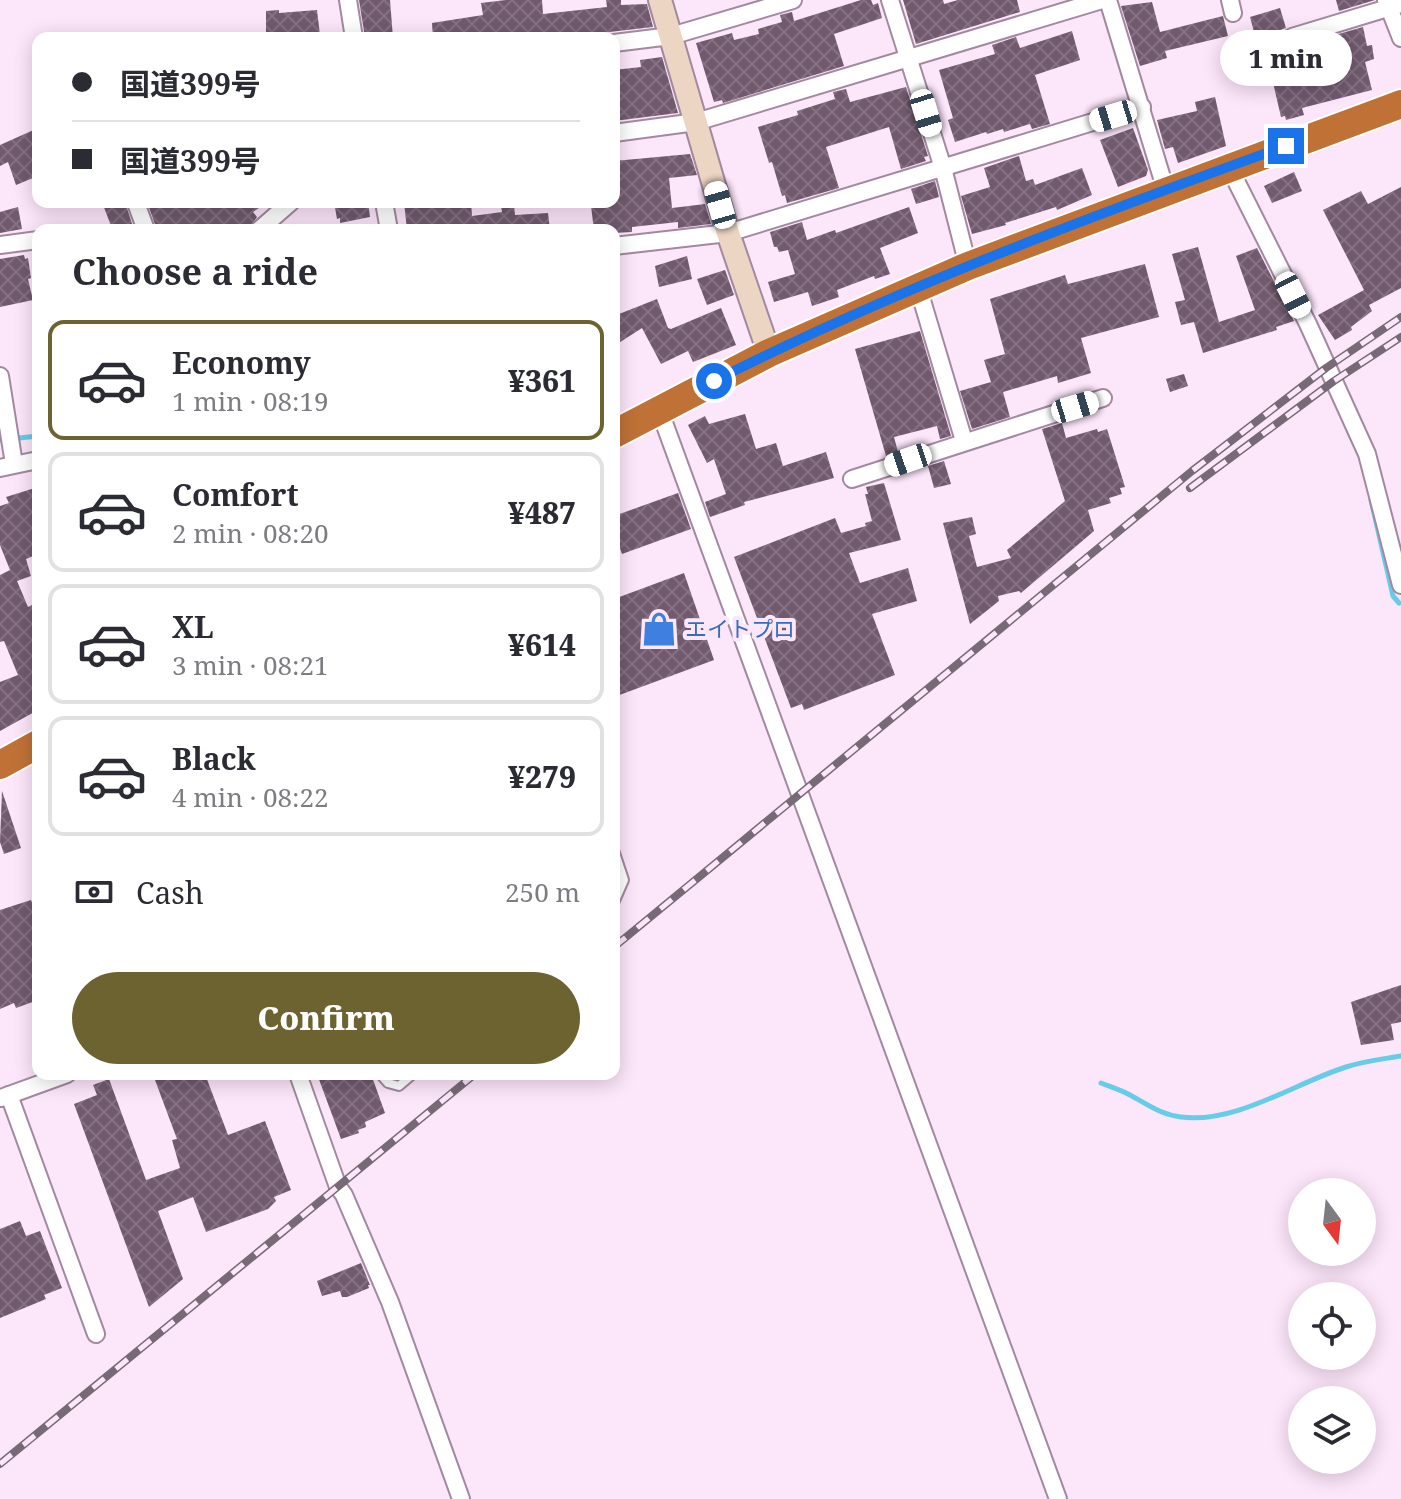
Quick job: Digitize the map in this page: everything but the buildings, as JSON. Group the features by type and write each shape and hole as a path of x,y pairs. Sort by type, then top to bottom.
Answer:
{"highway":[{"path":"620,431 769,353 968,266 1401,104"},
{"path":"0,765 32,747"}],"street":[{"path":"348,0 353,32"},
{"path":"660,0 728,233 769,353"},
{"path":"620,42 671,36 793,0"},
{"path":"890,0 943,168 968,266"},
{"path":"620,132 696,122 1105,0 1142,107 1166,191"},
{"path":"1292,37 1392,4 1401,38"},
{"path":"620,245 728,233 1142,107"},
{"path":"1229,167 1308,324 1367,454 1401,585"},
{"path":"266,224 284,208"},
{"path":"0,245 32,241"},
{"path":"918,287 964,441"},
{"path":"0,376 7,466 32,461"},
{"path":"852,479 1103,398"},
{"path":"659,409 1058,1499"},
{"path":"51,1080 5,1097 96,1334"},
{"path":"300,1080 338,1187 390,1302 461,1499"}],"lane":[{"path":"620,868 624,880 620,889"},
{"path":"385,1080 399,1086 406,1080"}],"waterway":[{"path":"0,440 32,437"},
{"path":"1371,500 1393,596 1399,603"},
{"path":"1101,1083 1167,1114 1202,1118 1265,1101 1346,1067 1401,1056"}],"railway":[{"path":"620,942 1192,471 1326,368 1401,317"},
{"path":"1190,488 1334,381 1401,337"},
{"path":"0,1464 468,1080"}],"place":[{"name":"エイトプロ","path":"659,629"}],"route":[{"path":"714,381 793,342 968,266 1286,146"}]}
